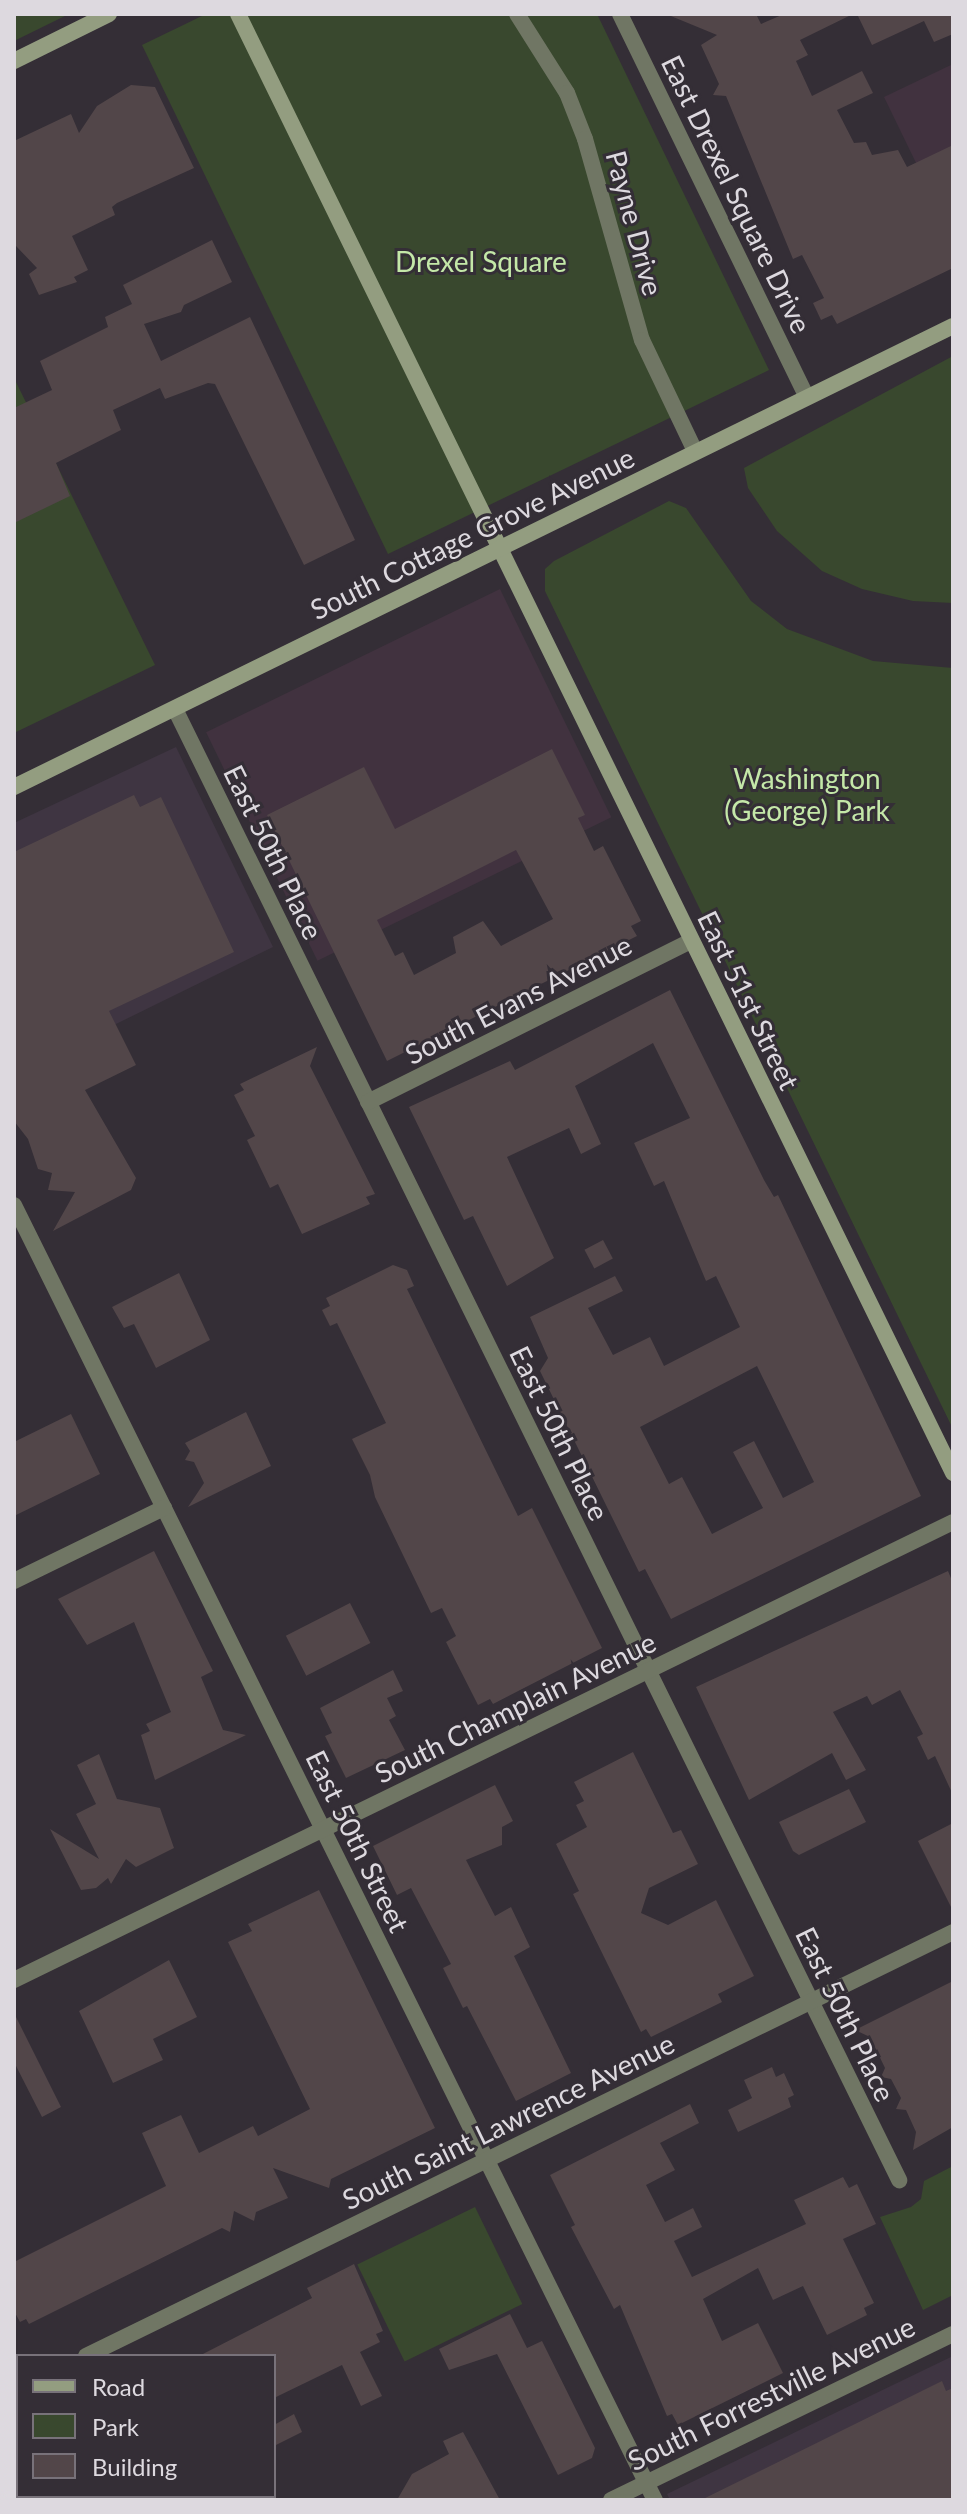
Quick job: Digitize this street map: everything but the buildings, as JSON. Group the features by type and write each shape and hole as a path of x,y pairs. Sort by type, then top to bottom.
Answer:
{"main road":[{"path":"14,61 109,14"},
{"name":"East 51st Street","path":"238,14 953,1473"},
{"name":"South Cottage Grove Avenue","path":"14,787 953,326"}],"street":[{"name":"Payne Drive","path":"517,14 567,93 585,139 642,340 695,451"},
{"name":"East Drexel Square Drive","path":"620,14 807,397"},
{"name":"East 50th Place","path":"175,709 899,2180"},
{"name":"South Evans Avenue","path":"368,1102 691,941"},
{"name":"East 50th Street","path":"14,1205 655,2500"},
{"path":"14,1581 164,1508"},
{"name":"South Champlain Avenue","path":"14,1980 953,1522"},
{"name":"South Saint Lawrence Avenue","path":"90,2354 953,1932"},
{"name":"South Forrestville Avenue","path":"611,2500 953,2334"}],"shaded area":[{"path":"953,64 953,239 884,97"},
{"path":"500,589 611,817 317,961 206,732"},
{"path":"176,747 273,947 14,1074 14,823"},
{"path":"953,2356 953,2500 670,2500 667,2494"}],"green space":[{"path":"14,14 69,14 14,41"},
{"name":"Drexel Square","path":"206,14 597,14 769,370 388,554 142,45"},
{"path":"953,356 953,603 913,601 862,589 822,571 777,531 748,488 744,468"},
{"path":"14,378 155,665 14,733"},
{"name":"Washington (George) Park","path":"669,501 686,508 751,601 787,629 873,661 953,668 953,1429 545,591 545,569 554,561"},
{"path":"953,2166 953,2295 923,2310 880,2217 911,2207 921,2199 924,2181"},
{"path":"475,2207 522,2304 405,2361 357,2264"}]}
